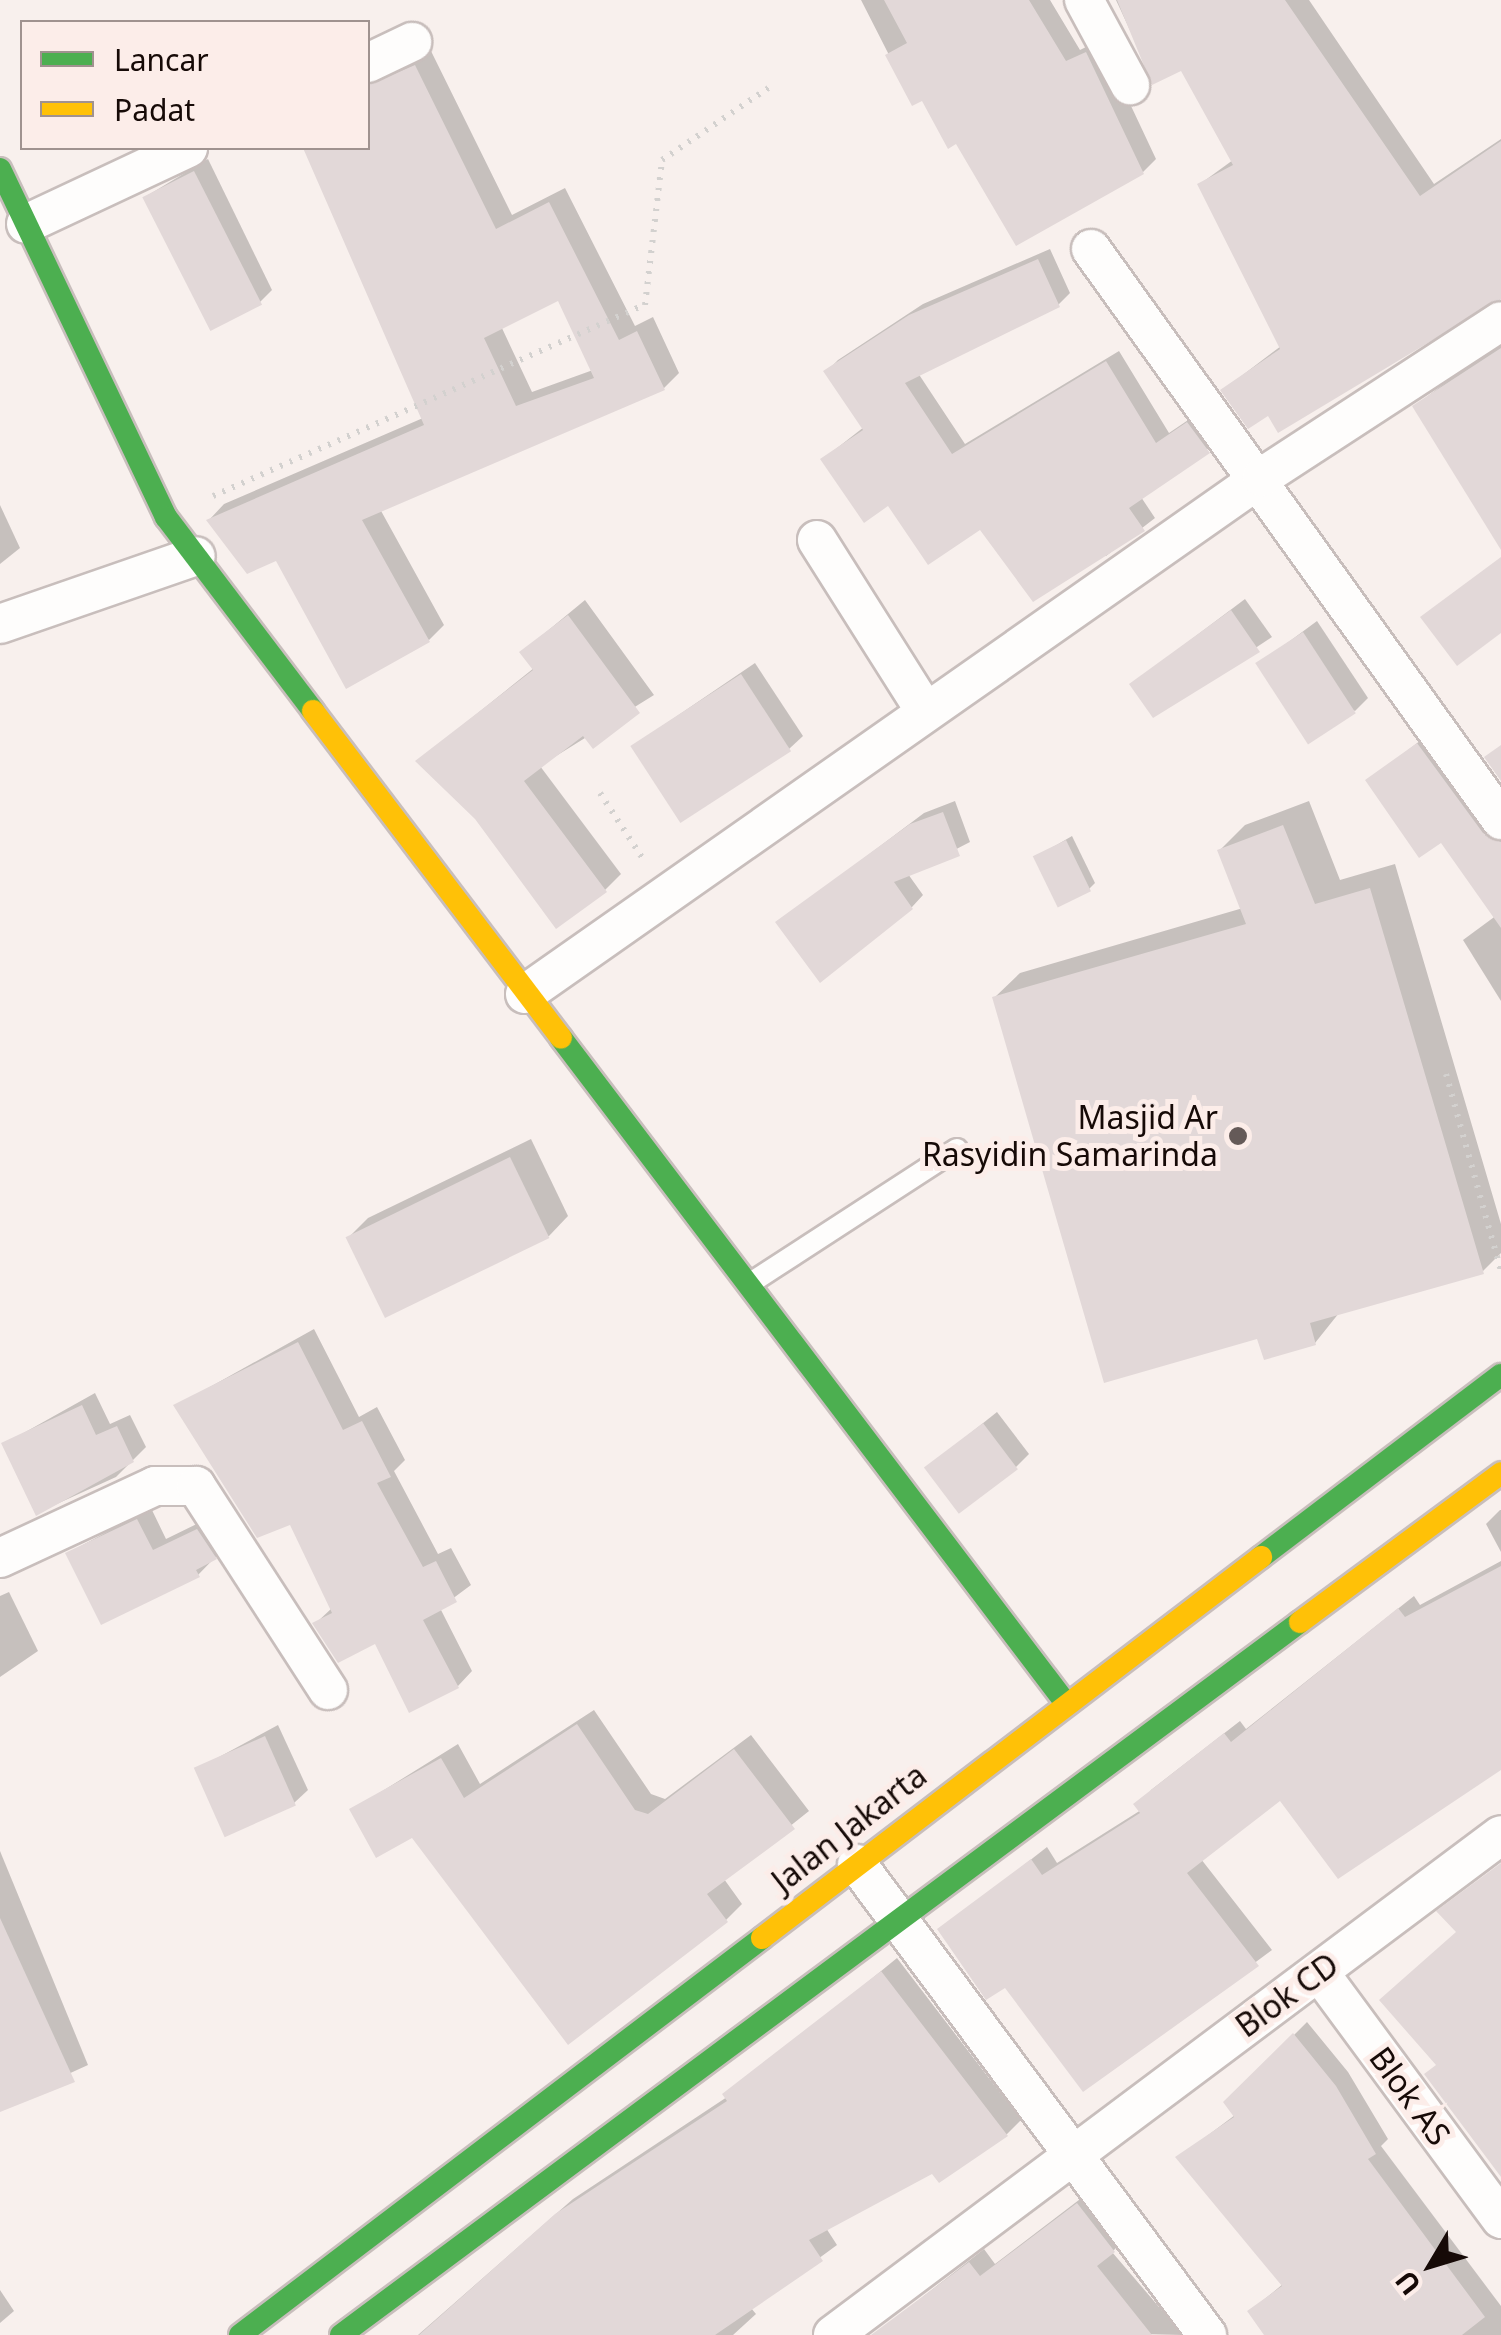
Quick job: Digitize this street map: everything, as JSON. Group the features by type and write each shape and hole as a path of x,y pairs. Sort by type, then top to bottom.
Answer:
{"main road":[{"path":"0,170 166,517 1064,1702"},
{"name":"Jalan Jakarta","path":"240,2335 1064,1702 1501,1375"},
{"path":"341,2335 1501,1473"}],"street":[{"path":"1084,0 1130,85"},
{"path":"370,62 412,42"},
{"path":"26,224 184,150"},
{"path":"1090,250 1262,476 1501,820"},
{"path":"525,994 1262,476 1501,321"},
{"path":"817,540 924,710"},
{"path":"0,624 196,556"},
{"path":"0,1558 154,1486 196,1486 328,1690"},
{"name":"Blok CD","path":"850,2330 1501,1835"},
{"path":"857,1864 1207,2335"},
{"name":"Blok AS","path":"1320,1972 1501,2220"}],"lane":[{"path":"747,1286 957,1149"}],"path":[{"path":"166,517 645,304 662,160 770,88"},
{"path":"600,793 667,894"},
{"path":"1446,1074 1501,1271"}],"building":[{"path":"884,0 1029,0 1066,61 1086,52 1144,174 1016,246 956,144 948,149 922,101 912,106 885,55 907,43"},
{"path":"1117,0 1285,0 1420,196 1501,141 1501,299 1278,433 1268,416 1248,429 1220,390 1280,349 1197,184 1233,165 1181,71 1152,85"},
{"path":"415,65 496,229 549,202 619,340 637,331 665,390 362,520 430,642 346,689 276,561 247,574 206,520 424,425 304,150 370,150 370,84","holes":["558,301 594,378 516,406 484,338"]},
{"path":"194,171 262,305 210,331 142,197"},
{"path":"1038,259 1060,307 905,383 952,454 1106,361 1156,443 1187,422 1210,453 1129,508 1145,531 1033,602 980,530 928,565 888,506 864,523 820,459 863,430 823,371 909,315"},
{"path":"1501,348 1501,550 1412,406"},
{"path":"1501,557 1501,633 1457,666 1420,617"},
{"path":"1231,610 1260,652 1153,718 1129,684"},
{"path":"568,615 640,713 593,749 583,736 524,781 607,892 556,929 475,819 415,761 533,670 519,652"},
{"path":"1303,632 1356,713 1308,744 1255,663"},
{"path":"741,674 791,751 680,823 630,746"},
{"path":"1417,743 1483,833 1501,842 1501,928 1441,843 1419,858 1365,780"},
{"path":"1501,745 1501,781 1484,757"},
{"path":"943,812 960,856 894,882 913,909 820,983 775,922 910,824"},
{"name":"Masjid Ar Rasyidin Samarinda","path":"1283,825 1315,904 1370,888 1484,1274 1310,1323 1316,1345 1264,1360 1257,1339 1104,1383 992,997 1246,924 1217,850"},
{"path":"1066,840 1091,891 1058,907 1033,856"},
{"path":"510,1157 549,1238 385,1318 346,1237"},
{"path":"298,1342 343,1430 362,1421 391,1477 377,1483 423,1567 436,1561 457,1602 423,1620 459,1688 409,1713 375,1644 338,1663 312,1623 332,1613 290,1525 257,1538 173,1405"},
{"path":"82,1405 96,1435 117,1426 134,1462 36,1516 1,1443"},
{"path":"983,1423 1018,1469 959,1514 924,1468"},
{"path":"137,1519 153,1550 197,1529 217,1559 196,1570 200,1577 101,1625 65,1553"},
{"path":"1501,1566 1501,1770 1338,1879 1280,1801 1187,1873 1259,1966 1083,2092 1005,1988 986,2000 937,1929 1031,1859 1042,1875 1140,1813 1133,1804 1224,1733 1231,1742 1398,1608 1405,1617"},
{"path":"577,1724 635,1810 648,1814 734,1749 795,1829 707,1894 728,1922 568,2045 412,1838 376,1858 349,1809 441,1758 464,1798"},
{"path":"265,1736 296,1805 225,1837 194,1768"},
{"path":"1501,1863 1501,2177 1424,2074 1436,2065 1379,2000 1456,1932 1436,1911"},
{"path":"0,1918 75,2082 0,2112"},
{"path":"881,1971 1008,2136 939,2183 932,2174 809,2240 823,2261 715,2335 419,2335 555,2214 727,2101 722,2094"},
{"path":"1293,2033 1336,2086 1376,2154 1368,2159 1485,2317 1462,2335 1264,2335 1247,2311 1282,2286 1175,2157 1234,2117 1223,2102"},
{"path":"1077,2203 1115,2252 1097,2266 1152,2335 871,2335 969,2262 980,2276"}],"traffic: fast":[{"path":"0,169 166,517 313,711"},
{"path":"561,1038 1065,1702"},
{"path":"1261,1557 1501,1375"},
{"path":"341,2335 1300,1622"},
{"path":"240,2335 762,1938"}],"traffic: slow":[{"path":"313,711 561,1038"},
{"path":"1300,1622 1501,1473"},
{"path":"762,1938 1261,1557"}],"place":[{"name":"Masjid Ar Rasyidin Samarinda","path":"1238,1136"}]}
